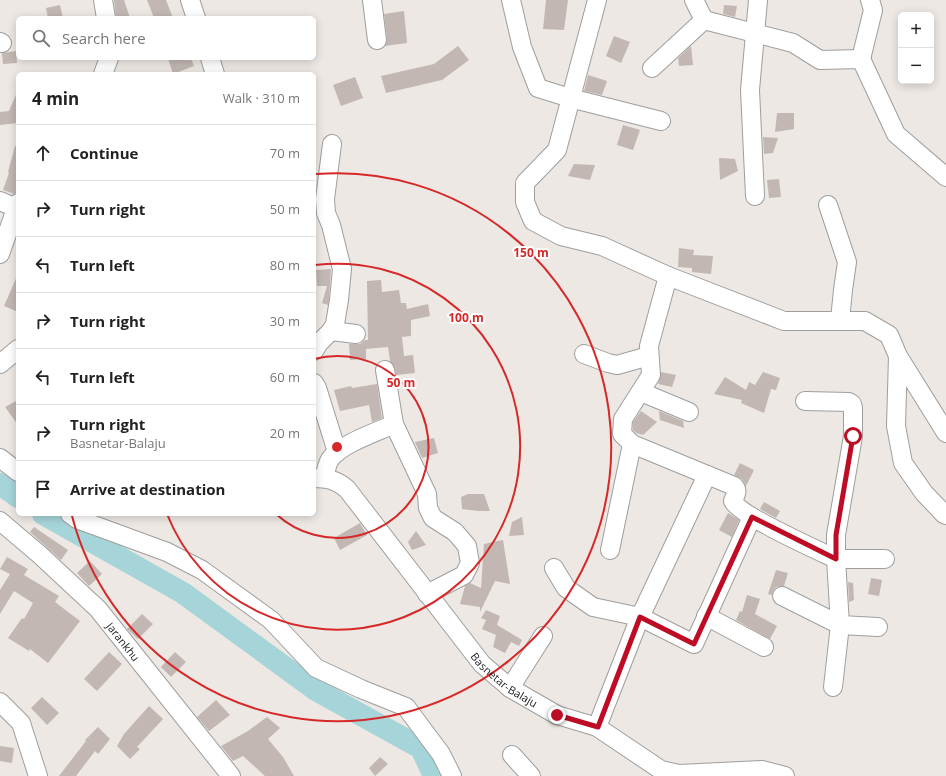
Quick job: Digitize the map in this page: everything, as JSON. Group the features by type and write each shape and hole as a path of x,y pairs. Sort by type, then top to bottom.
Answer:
{"street":[{"path":"103,0 106,16"},
{"path":"190,0 195,16"},
{"path":"372,0 377,40"},
{"path":"511,0 522,47 538,88 570,98 661,121"},
{"path":"597,0 557,150 525,183 525,202 533,221 562,236 602,246 668,276 784,321 865,321 889,335 898,356 944,424"},
{"path":"694,0 704,20 793,43 820,60 861,59"},
{"path":"755,196 750,90 758,0"},
{"path":"870,0 873,10 861,59 896,134 946,177"},
{"path":"652,68 704,20"},
{"path":"104,72 108,60"},
{"path":"211,60 214,72"},
{"path":"316,348 335,324 342,269 331,225 326,213 325,199 332,144"},
{"path":"0,200 16,205"},
{"path":"828,205 847,262 840,320"},
{"path":"0,254 16,208"},
{"path":"668,276 649,346 651,375 623,419 622,434 632,444 734,486 737,492 732,502 734,505 752,517 836,559 885,559"},
{"path":"331,331 356,334"},
{"path":"0,364 16,350"},
{"path":"584,354 617,365 649,356"},
{"path":"898,356 896,426 903,463 924,493 946,515"},
{"path":"385,370 394,424 426,494 428,508 434,518 455,532 468,546 470,563 464,575 427,594"},
{"path":"316,386 337,452"},
{"path":"640,392 688,412"},
{"path":"805,401 849,402 852,404 853,408 853,436 836,535 840,624 833,687"},
{"path":"319,478 330,458 337,452 353,442 394,424"},
{"path":"610,550 632,444"},
{"path":"0,458 16,470"},
{"path":"598,727 640,617 707,475"},
{"name":"Basnetar-Balaju","path":"319,478 332,480 347,489 482,664 510,688 557,715 598,727 660,770 681,775 762,770 785,776"},
{"path":"73,516 77,519 166,552 202,570 271,620 316,668 360,689 406,707 441,754 452,776"},
{"path":"554,568 566,588 593,607 640,617 694,644 752,517"},
{"name":"Jarankhu","path":"0,521 40,555 98,609 231,776"},
{"path":"782,596 840,624 878,627"},
{"path":"706,616 764,647"},
{"path":"510,688 543,636"},
{"path":"0,702 21,724 38,776"},
{"path":"512,755 531,776"}],"building":[{"path":"114,0 124,0 129,16 116,16"},
{"path":"147,0 166,0 172,16 153,16"},
{"path":"546,0 568,0 564,30 543,29"},
{"path":"60,5 63,16 48,16 46,8"},
{"path":"724,5 737,6 735,17 723,14"},
{"path":"404,11 407,43 385,46 387,39 384,14"},
{"path":"614,36 630,42 621,63 606,56"},
{"path":"458,46 469,60 442,80 386,93 381,76 434,64"},
{"path":"691,46 693,65 679,66 678,58"},
{"path":"16,51 17,63 3,64 2,53"},
{"path":"169,60 192,60 194,66 178,72 172,72"},
{"path":"588,75 607,81 602,95 584,91"},
{"path":"355,77 363,98 341,106 333,85"},
{"path":"16,95 16,123 0,125 0,112 9,111"},
{"path":"777,113 794,113 794,129 775,132"},
{"path":"623,125 640,130 633,150 617,145"},
{"path":"763,137 778,138 773,153 764,154"},
{"path":"15,146 16,193 14,194 3,190 9,173"},
{"path":"719,158 735,159 738,171 720,180"},
{"path":"574,164 595,165 590,180 568,176"},
{"path":"779,179 781,197 769,198 767,180"},
{"path":"679,248 694,250 693,255 713,256 711,274 692,272 692,268 678,267"},
{"path":"331,269 328,305 322,303 327,286 317,286 316,270"},
{"path":"16,279 16,311 4,306"},
{"path":"381,280 382,292 399,290 401,303 406,303 407,309 428,304 430,316 411,320 411,336 402,337 404,356 413,355 415,373 396,375 395,368 390,361 388,347 366,349 366,359 350,360 349,344 360,344 365,340 368,340 367,281"},
{"path":"661,372 676,375 672,387 658,384"},
{"path":"763,372 780,378 776,390 771,389 764,413 741,403 742,400 714,394 725,377 746,390 749,382 755,385"},
{"path":"377,384 382,418 372,422 369,405 340,411 334,390 351,386 352,388"},
{"path":"16,401 16,422 5,407"},
{"path":"641,411 657,422 643,435 636,433 633,430 633,422"},
{"path":"659,411 683,421 684,428 660,420"},
{"path":"434,438 438,453 422,458 415,442"},
{"path":"740,463 754,470 746,486 742,479 734,475"},
{"path":"468,494 484,494 490,511 462,509 461,497"},
{"path":"764,502 780,511 776,518 760,509"},
{"path":"728,513 739,520 732,537 719,530"},
{"path":"522,517 524,535 509,536 512,522"},
{"path":"360,523 367,535 340,550 334,538"},
{"path":"34,527 68,550 61,560 30,532"},
{"path":"416,531 426,545 412,550 408,542"},
{"path":"503,540 510,584 495,581 480,612 480,607 460,604 465,586 470,583 481,588 484,544"},
{"path":"7,557 28,569 24,575 59,596 55,602 80,621 48,663 30,649 29,651 8,638 22,618 24,619 33,603 14,591 0,614 0,590 10,574 0,569"},
{"path":"90,561 102,574 89,586 77,573"},
{"path":"776,570 788,573 784,586 776,587 772,595 768,594"},
{"path":"871,578 882,580 879,596 868,594"},
{"path":"848,582 853,583 854,600 849,602"},
{"path":"747,595 760,599 755,614 777,626 770,639 736,620 740,611 742,612"},
{"path":"486,610 500,616 497,625 522,640 519,646 511,642 505,653 493,647 496,635 482,629 486,620 481,618"},
{"path":"142,614 153,624 138,639 127,629"},
{"path":"109,652 122,664 97,691 84,679"},
{"path":"175,652 186,662 171,677 161,667"},
{"path":"42,697 59,713 47,725 31,708"},
{"path":"216,700 230,715 209,731 197,717"},
{"path":"149,706 163,719 137,747 140,749 130,759 117,746 124,734"},
{"path":"267,717 280,728 268,739 283,757 294,776 265,776 243,756 233,761 221,746 248,731"},
{"path":"98,727 110,739 98,754 95,751 76,776 59,776 86,741 85,740"},
{"path":"0,746 14,748 12,763 0,761"},
{"path":"380,757 388,764 375,776 369,768"}],"waterway":[{"path":"0,484 16,496"},
{"path":"47,516 183,593 316,690 421,748 434,776"}],"route":[{"path":"557,715 598,727 640,617 694,644 752,517 836,559 836,535 853,436"}]}
